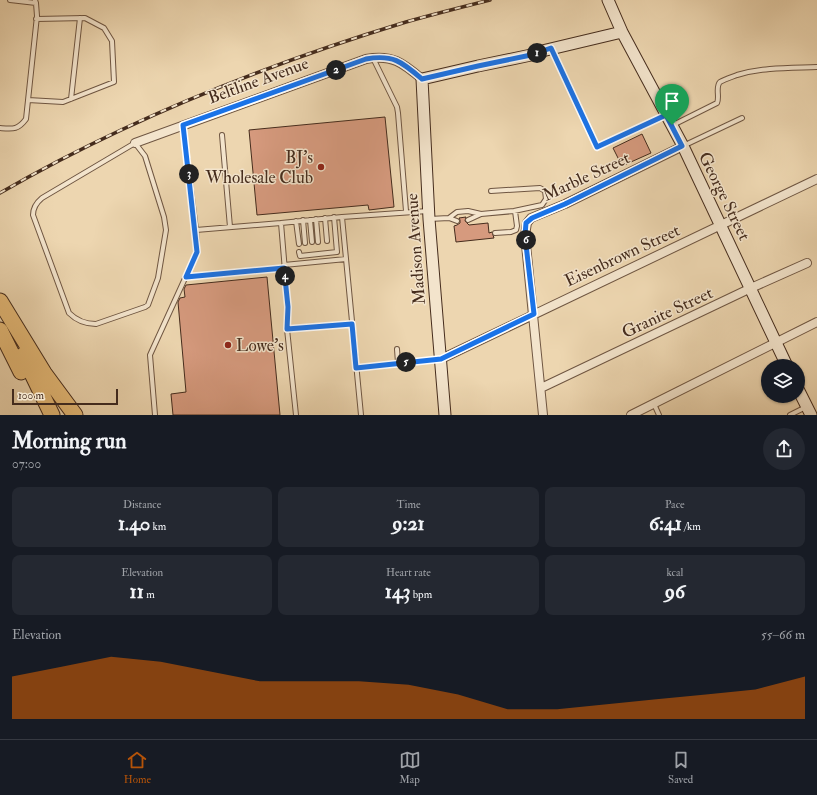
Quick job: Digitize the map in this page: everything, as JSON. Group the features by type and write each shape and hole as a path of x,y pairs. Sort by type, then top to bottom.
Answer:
{"highway":[{"path":"0,301 44,373 75,415"},
{"path":"0,309 52,415"},
{"path":"0,330 42,415"}],"street":[{"name":"George Street","path":"608,0 622,32 672,125 784,359"},
{"path":"422,79 531,55 551,48 622,32"},
{"name":"Beltline Avenue","path":"135,143 366,59 389,58 404,64 422,79"},
{"name":"Madison Avenue","path":"422,79 428,215 445,415"},
{"name":"Marble Street","path":"534,314 525,236 526,223 532,218 565,204 682,146"},
{"name":"Eisenbrown Street","path":"441,359 817,179"},
{"name":"Granite Street","path":"541,388 750,288 807,263"},
{"path":"534,314 543,415"},
{"path":"631,415 644,412 654,404 817,322"}],"lane":[{"path":"0,128 13,129 21,126 26,119 36,19 35,1 10,0"},
{"path":"71,99 80,18"},
{"path":"28,100 63,102 114,82 112,41 104,28 86,18 36,19"},
{"path":"551,48 597,147 666,115"},
{"path":"373,58 397,107 406,211"},
{"path":"672,125 717,103 720,82 732,77 753,70 766,68 817,67"},
{"name":"Marble Street","path":"682,146 742,118"},
{"path":"155,415 150,355 197,252 196,230 183,125"},
{"path":"222,135 230,227"},
{"path":"135,143 145,156 164,217 166,230 158,278 148,305 145,307 96,324 88,324 74,318 69,313 33,215 33,210 42,198 135,143"},
{"path":"449,218 457,212 468,211 481,214 515,211 542,205 546,199 545,191 540,188 491,191"},
{"path":"196,230 406,211 457,220"},
{"path":"495,233 511,232 516,230 517,226 515,211"},
{"path":"468,220 481,214"},
{"path":"342,217 361,415"},
{"path":"325,218 327,241"},
{"path":"299,252 300,256 306,253 337,252 334,218"},
{"path":"316,219 318,242"},
{"path":"303,220 305,243"},
{"path":"310,220 312,242"},
{"path":"296,221 299,244"},
{"path":"281,223 288,307 287,329 296,415"},
{"path":"326,261 327,252"},
{"path":"186,277 346,259"},
{"path":"287,329 352,324"},
{"path":"396,349 398,363"},
{"path":"356,368 441,359"},
{"path":"654,404 659,415"},
{"path":"790,415 808,411"}],"building":[{"name":"BJ's Wholesale Club","path":"385,117 394,207 369,210 368,205 257,215 249,130"},
{"path":"642,134 651,153 622,166 613,148"},
{"path":"466,217 465,221 469,225 488,223 489,233 492,232 494,238 456,242 454,226 460,223 459,218"},
{"name":"Lowe's","path":"267,277 280,415 173,415 171,394 186,392 178,302 180,298 185,297 184,289 186,285"}],"railway":[{"path":"0,193 48,166 98,141 249,75 301,56 406,22 490,0"}],"place":[{"name":"BJ's Wholesale Club","path":"321,167"},
{"name":"Lowe's","path":"228,345"}],"route":[{"path":"551,48 597,147 666,115 672,125 682,146 565,204 532,218 526,223 525,236 534,314 441,359 356,368 352,324 287,329 288,307 284,268 186,277 197,252 196,230 183,125 366,59 394,59 404,64 422,79 531,55 551,48"}]}
